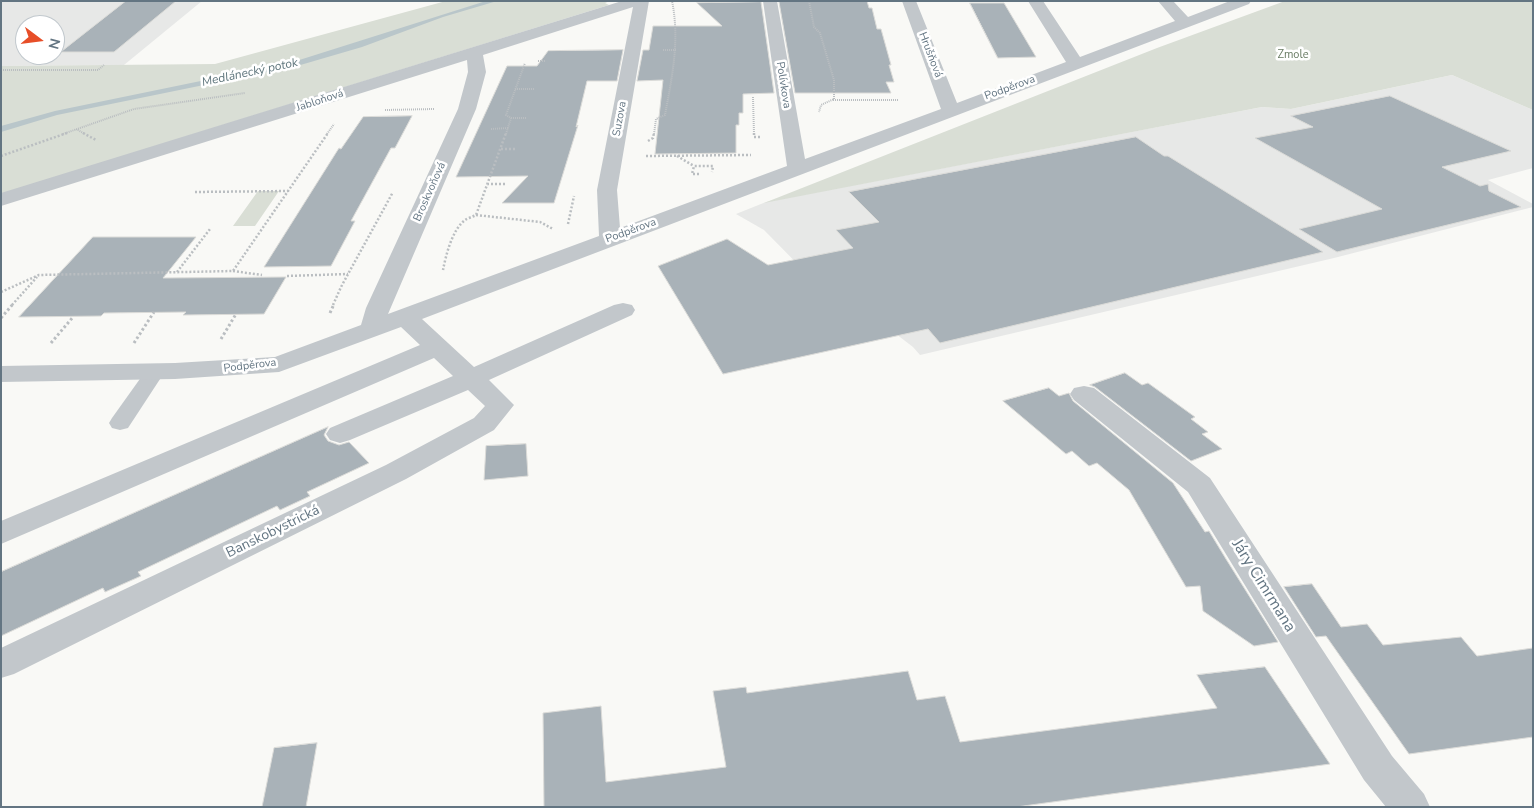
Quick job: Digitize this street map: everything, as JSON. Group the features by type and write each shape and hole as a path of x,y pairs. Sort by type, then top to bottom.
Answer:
{"street":[{"name":"Jabloňová","path":"1,200 638,1"},
{"name":"Suzova","path":"610,238 607,190 642,1"},
{"name":"Polívkova","path":"770,1 797,168"},
{"name":"Hrušňová","path":"909,1 951,110"},
{"path":"1035,1 1076,64"},
{"path":"1165,1 1184,23"},
{"name":"Podpěrova","path":"1,374 154,373 222,370 279,364 439,302 1244,1"},
{"name":"Broskvoňová","path":"372,328 378,308 467,109 477,72 474,53"},
{"path":"340,434 472,378 623,310"},
{"name":"Banskobystrická","path":"1,664 396,472 484,424 500,405 404,316"},
{"path":"1,533 437,348"},
{"name":"Járy Cimrmana","path":"1084,394 1198,485 1378,768 1410,807"}],"lane":[{"path":"120,423 154,373"}],"path":[{"path":"647,141 653,138 656,118 665,115 672,80 676,28 672,1"},
{"path":"809,1 814,27 820,33 834,80 834,99 832,100"},
{"path":"1,70 98,70 104,65"},
{"path":"524,66 506,115 511,118 526,118"},
{"path":"516,89 534,89"},
{"path":"1,156 134,109 246,93"},
{"path":"818,119 821,105 832,100 902,100"},
{"path":"433,110 437,102"},
{"path":"383,110 467,109"},
{"path":"476,215 511,118"},
{"path":"233,271 338,119"},
{"path":"501,149 516,149"},
{"path":"646,156 732,155"},
{"path":"677,156 694,166 713,166 711,175"},
{"path":"694,166 692,174 702,174"},
{"path":"341,287 398,184"},
{"path":"487,184 506,184"},
{"path":"195,192 288,191"},
{"path":"559,232 567,226 573,202"},
{"path":"439,302 444,262 454,238 464,221 476,215 540,222 589,246"},
{"path":"176,272 210,229"},
{"path":"1,292 39,275 233,271 262,275"},
{"path":"287,276 348,274"},
{"path":"1,318 39,275"},
{"path":"133,344 154,312"},
{"path":"220,341 236,314"},
{"path":"48,347 73,317"}],"shaded area":[{"path":"1,1 202,1 124,65 1,66"},
{"path":"1452,75 1533,110 1533,168 1488,180 1533,204 1533,207 1334,258 920,355 913,347 879,321 831,298 764,230 736,214 766,202 1262,107 1291,109"}],"green space":[{"path":"446,1 610,1 605,3 609,5 1,194 1,66 215,64"},
{"name":"Zmole","path":"1285,1 1533,1 1533,110 1452,75 1291,109 1262,107 764,203 1157,48"},
{"path":"258,191 279,191 255,226 233,226"}],"building":[{"path":"126,1 176,1 114,52 65,52 65,49"},
{"path":"867,1 869,8 872,8 877,29 881,29 891,65 889,65 894,82 886,82 891,93 795,93 779,2"},
{"path":"761,2 774,93 743,94 743,113 739,113 739,125 736,125 736,153 655,154 663,80 637,81 643,50 649,50 653,26 722,26 697,3"},
{"path":"970,3 1004,3 1036,57 998,58"},
{"path":"623,50 617,81 587,81 576,127 578,125 554,203 502,203 528,176 456,177 507,66 537,66 548,51"},
{"path":"1390,96 1511,151 1442,167 1480,186 1488,184 1489,191 1521,207 1337,252 1299,229 1382,209 1255,138 1313,127 1291,116"},
{"path":"412,116 395,148 391,148 351,221 355,221 331,266 264,267 339,148 341,149 363,117"},
{"path":"1136,137 1164,156 1168,156 1323,252 940,343 928,329 723,374 658,266 727,239 768,265 853,248 836,230 879,222 849,192"},
{"path":"93,237 196,237 163,278 286,277 264,314 183,315 186,312 104,313 101,316 19,317"},
{"path":"1125,373 1142,385 1148,383 1195,417 1191,419 1208,432 1202,434 1222,449 1191,461 1090,385"},
{"path":"1049,388 1059,396 1069,393 1073,401 1173,483 1205,532 1209,531 1278,642 1254,646 1203,611 1200,586 1186,587 1129,490 1097,463 1089,466 1072,451 1066,454 1003,401"},
{"path":"328,427 324,435 328,441 339,445 349,442 369,463 307,492 310,496 280,510 277,506 138,572 141,576 105,592 103,588 1,636 1,572"},
{"path":"526,444 528,476 484,480 486,446"},
{"path":"1312,584 1341,627 1367,624 1383,645 1461,637 1477,656 1533,648 1533,737 1409,754 1326,636 1316,637 1284,587"},
{"path":"1265,667 1330,764 1016,807 544,807 543,713 601,706 606,782 726,767 713,691 746,687 747,693 908,671 917,700 945,696 960,742 1217,708 1197,675"},
{"path":"317,743 306,807 262,807 274,748"}],"waterway":[{"name":"Medlánecký potok","path":"1,129 55,113 294,64 359,45 441,16 494,1"}]}
